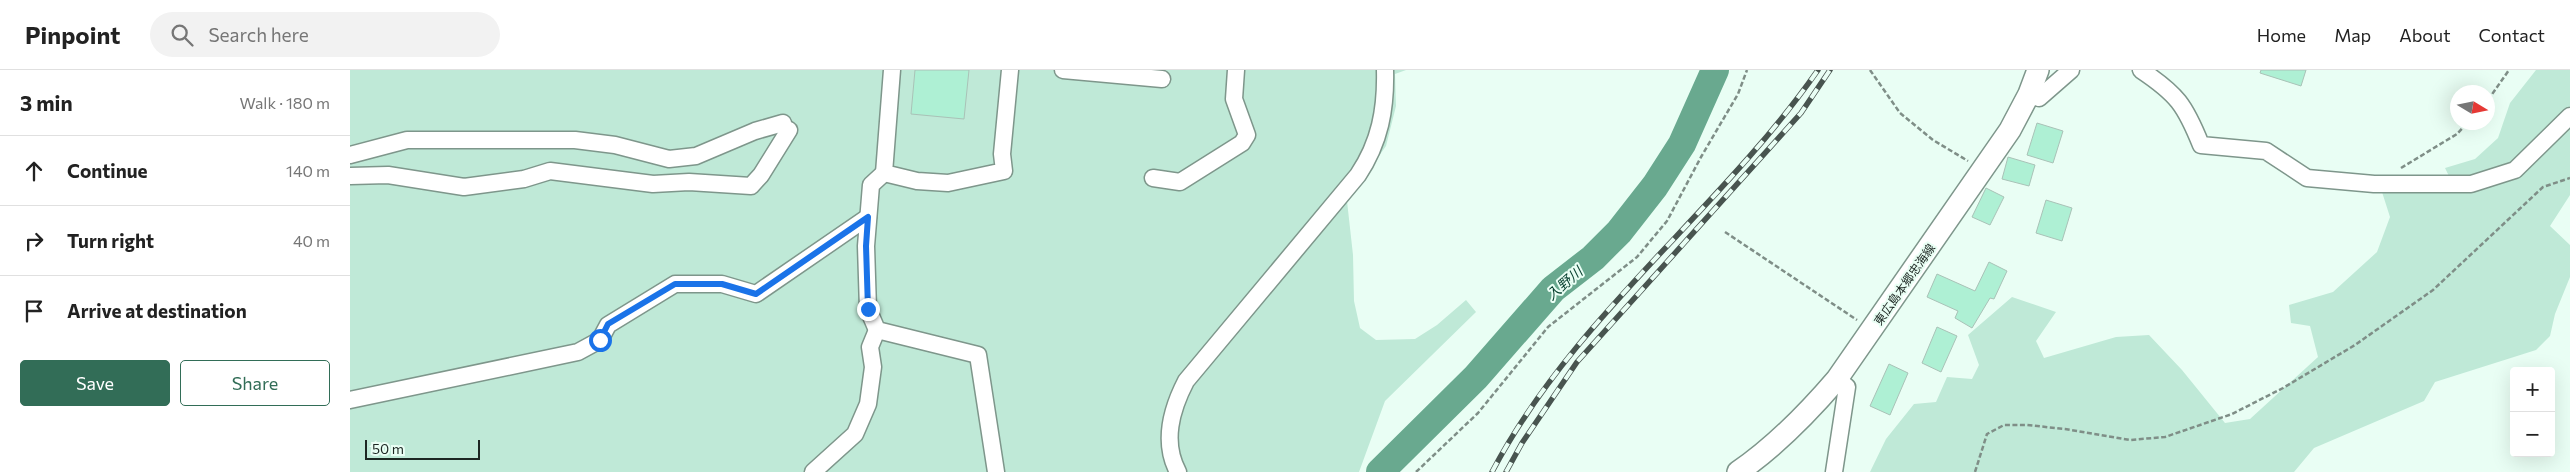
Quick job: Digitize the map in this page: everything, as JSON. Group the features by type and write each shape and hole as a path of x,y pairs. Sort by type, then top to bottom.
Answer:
{"main road":[{"name":"東広島本郷忠海線","path":"1738,472 1770,448 1812,408 1837,379 2010,130 2029,94 2038,70"}],"street":[{"path":"813,472 855,434 868,404 872,367 870,347 877,330 868,309 866,246 868,217 871,185 884,173 892,70"},
{"path":"884,173 917,182 948,183 1004,171 1002,154 1010,70"},
{"path":"1063,70 1162,80"},
{"path":"1153,178 1180,182 1242,142 1247,135 1234,100 1236,70"},
{"path":"1178,472 1171,460 1168,436 1178,397 1186,382 1358,175 1370,157 1380,130 1384,110 1385,70"},
{"path":"2029,94 2039,98 2071,70"},
{"path":"2141,70 2169,88 2188,112 2200,144 2266,151 2307,178 2374,184 2471,184 2516,170 2570,116"},
{"path":"350,155 407,140 575,140 615,145 669,159 696,156 755,131 786,126 761,175 750,186 689,182 653,184 550,171 524,179 464,187 388,175 350,176"},
{"path":"350,400 578,352 600,340 608,324 675,284 722,284 756,294 868,217"},
{"path":"877,330 978,355 996,472"},
{"path":"1834,472 1847,387 1837,379"}],"path":[{"path":"1416,472 1478,413 1548,327 1642,251 1667,221 1700,157 1738,94 1747,70"},
{"path":"1870,70 1900,113 1933,140 1983,170"},
{"path":"2495,90 2509,70"},
{"path":"2399,169 2461,130"},
{"path":"1976,472 1987,434 2004,425 2066,429 2130,440 2165,438 2232,414 2283,388 2371,334 2433,290 2543,187 2570,178"},
{"path":"1725,232 1872,330"}],"green space":[{"path":"350,70 1406,70 1395,74 1396,106 1386,146 1347,201 1353,255 1354,301 1360,328 1376,340 1415,339 1437,325 1466,300 1476,312 1385,401 1359,472 350,472"},
{"path":"2536,70 2570,70 2570,106 2514,164 2501,171 2451,180 2445,168 2475,159 2498,138 2510,103"},
{"path":"2570,120 2570,195 2550,226 2570,245 2570,277 2555,314 2550,336 2536,350 2435,382 2424,401 2314,448 2294,472 1870,472 1886,439 1914,404 1936,402 1947,377 1972,379 1979,365 1968,335 2012,297 2056,312 2036,341 2044,358 2116,337 2149,335 2182,370 2225,423 2250,419 2318,357 2310,326 2291,323 2289,305 2333,292 2377,252 2390,217 2382,192 2516,177"}],"building":[{"path":"915,70 969,70 964,119 911,114"},
{"path":"2261,70 2306,70 2301,86 2260,73"},
{"path":"2037,123 2063,131 2053,163 2027,155"},
{"path":"2008,157 2035,165 2029,186 2002,179"},
{"path":"1986,188 2004,197 1990,225 1972,217"},
{"path":"2046,200 2072,208 2062,241 2036,233"},
{"path":"1989,262 2007,271 1994,299 1990,298 1972,328 1955,318 1958,311 1927,297 1937,274 1975,291"},
{"path":"1937,327 1957,336 1941,372 1922,363"},
{"path":"1889,364 1908,373 1890,415 1870,406"}],"waterway":[{"name":"入野川","path":"1380,472 1476,377 1553,289 1593,258 1619,232 1655,186 1682,144 1715,70"}],"railway":[{"path":"1492,472 1525,416 1564,363 1605,314 1737,171 1779,122 1818,70"},
{"path":"1506,472 1522,443 1577,362 1801,113 1830,70"}],"route":[{"path":"600,340 608,324 675,284 722,284 756,294 868,217 866,246 868,309"}]}
